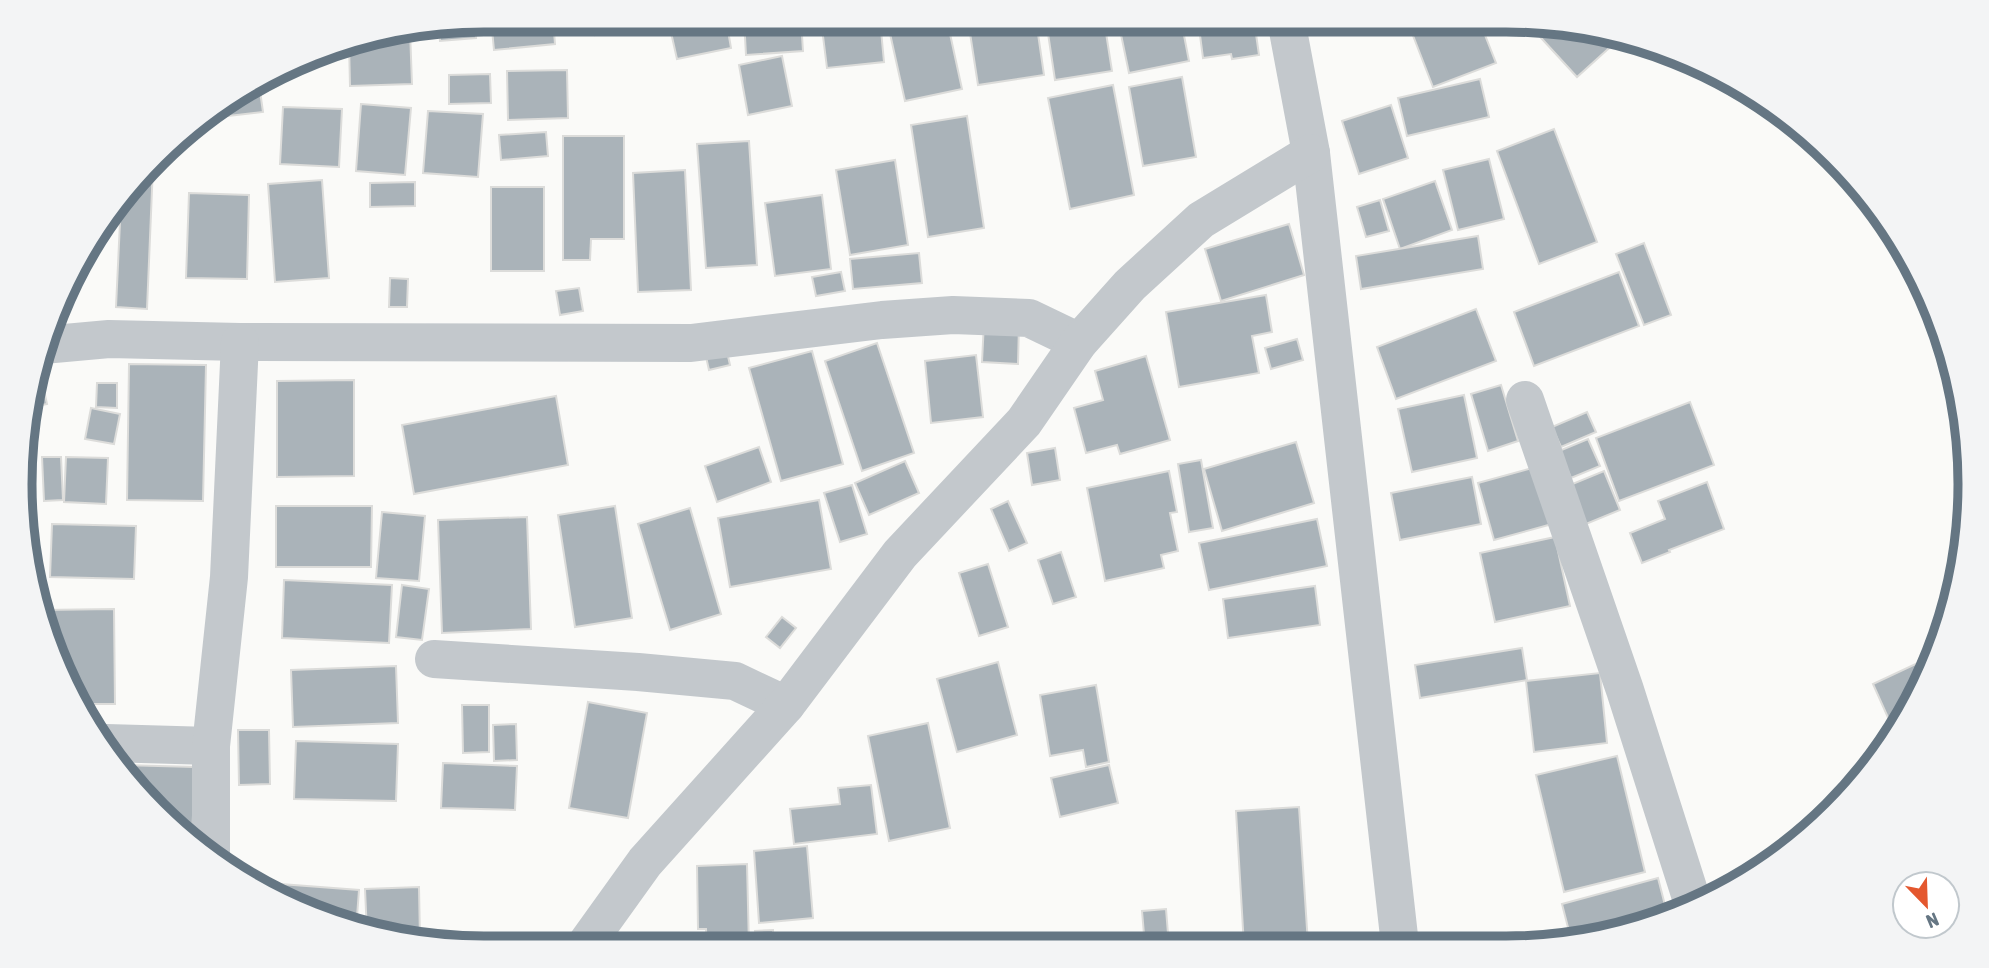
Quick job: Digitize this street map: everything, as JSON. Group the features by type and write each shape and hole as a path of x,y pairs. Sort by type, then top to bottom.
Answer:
{"street":[{"path":"1295,32 1311,153 1399,936"},
{"path":"592,936 645,862 786,705 900,554 1024,422 1079,342 1130,285 1201,220 1311,153"},
{"path":"54,344 109,339 691,343 881,320 953,315 1030,318 1079,342"},
{"path":"211,844 211,747 229,577 240,342"},
{"path":"1525,400 1625,690 1691,896"},
{"path":"434,659 735,681 786,705"},
{"path":"114,743 211,747"}],"building":[{"path":"476,32 476,38 440,41 439,34"},
{"path":"492,32 554,32 555,44 494,50"},
{"path":"671,32 728,32 731,48 677,59"},
{"path":"745,32 802,32 803,51 746,55"},
{"path":"822,32 881,32 884,62 827,68"},
{"path":"890,32 950,32 962,89 905,101"},
{"path":"970,32 1038,32 1044,75 978,85"},
{"path":"1048,32 1106,32 1112,71 1055,80"},
{"path":"1120,32 1183,32 1189,61 1129,73"},
{"path":"1200,32 1256,32 1259,55 1232,59 1231,54 1203,58"},
{"path":"1412,32 1484,32 1496,63 1433,87"},
{"path":"1536,32 1613,45 1577,77"},
{"path":"410,38 412,84 350,86 349,53"},
{"path":"782,56 792,106 748,115 739,65"},
{"path":"567,70 568,118 508,120 507,71"},
{"path":"490,74 491,103 449,104 449,75"},
{"path":"1182,77 1196,157 1143,166 1129,87"},
{"path":"1480,79 1489,117 1407,136 1398,98"},
{"path":"1113,85 1134,195 1070,209 1048,98"},
{"path":"260,91 263,112 220,117"},
{"path":"361,104 411,108 405,175 356,171"},
{"path":"1391,105 1408,158 1359,174 1342,121"},
{"path":"283,107 342,109 339,167 280,164"},
{"path":"428,111 483,114 478,177 423,173"},
{"path":"967,116 984,228 928,237 911,125"},
{"path":"1554,129 1597,242 1539,264 1497,151"},
{"path":"546,132 548,156 501,160 499,135"},
{"path":"563,136 624,136 624,239 591,239 590,260 563,260"},
{"path":"749,141 757,265 706,268 697,144"},
{"path":"1489,159 1504,219 1458,230 1443,170"},
{"path":"895,160 908,245 850,255 836,170"},
{"path":"685,170 691,290 638,292 633,173"},
{"path":"153,177 147,309 116,307 120,216"},
{"path":"322,180 329,278 275,282 268,184"},
{"path":"1435,181 1452,230 1400,249 1383,199"},
{"path":"415,182 415,206 370,207 370,183"},
{"path":"491,187 544,187 544,271 491,271"},
{"path":"189,193 249,195 247,279 186,278"},
{"path":"822,195 831,269 775,276 765,203"},
{"path":"1380,200 1389,231 1366,237 1357,207"},
{"path":"1289,224 1304,275 1221,301 1205,249"},
{"path":"1478,236 1483,269 1361,289 1356,256"},
{"path":"1644,243 1671,315 1644,325 1616,254"},
{"path":"919,253 922,283 853,289 850,259"},
{"path":"841,272 845,291 816,296 812,277"},
{"path":"1619,272 1639,326 1534,366 1514,312"},
{"path":"390,278 408,279 407,307 389,307"},
{"path":"579,288 583,311 560,315 556,291"},
{"path":"1266,295 1272,332 1252,336 1259,373 1179,387 1166,312"},
{"path":"1476,309 1496,361 1396,399 1377,347"},
{"path":"984,322 1019,324 1018,364 982,362"},
{"path":"1297,339 1303,360 1271,369 1265,348"},
{"path":"725,343 730,365 709,370 704,348"},
{"path":"877,343 914,453 862,471 825,361"},
{"path":"812,351 843,464 781,481 749,368"},
{"path":"976,355 983,417 931,423 925,361"},
{"path":"1146,356 1170,440 1120,454 1117,445 1086,453 1074,408 1103,400 1095,371"},
{"path":"129,364 206,365 203,501 127,500"},
{"path":"354,380 354,476 277,477 277,381"},
{"path":"97,383 117,383 117,408 96,407"},
{"path":"43,385 47,404 38,406"},
{"path":"1501,385 1518,441 1488,451 1471,394"},
{"path":"1464,395 1477,458 1412,472 1398,409"},
{"path":"556,396 568,465 414,494 402,425"},
{"path":"1690,402 1714,465 1619,501 1596,438"},
{"path":"91,408 120,414 114,444 85,439"},
{"path":"1587,412 1596,432 1561,447 1552,427"},
{"path":"1588,439 1600,466 1571,478 1559,451"},
{"path":"1296,442 1314,503 1222,531 1204,469"},
{"path":"759,447 771,482 717,502 705,466"},
{"path":"1055,448 1060,480 1032,485 1027,453"},
{"path":"42,457 61,457 63,500 44,501"},
{"path":"66,457 108,458 106,504 64,502"},
{"path":"1201,460 1213,528 1189,532 1178,464"},
{"path":"905,461 919,493 869,515 855,483"},
{"path":"1536,467 1552,524 1494,540 1478,483"},
{"path":"1169,471 1177,512 1170,513 1178,551 1161,555 1164,568 1105,581 1087,488"},
{"path":"1604,471 1620,510 1586,524 1570,485"},
{"path":"1472,477 1481,524 1400,540 1391,493"},
{"path":"1707,482 1724,529 1642,563 1630,533 1665,519 1658,501"},
{"path":"852,485 867,534 840,542 824,493"},
{"path":"819,500 831,569 730,587 718,518"},
{"path":"1008,501 1027,543 1009,551 991,509"},
{"path":"276,506 372,506 371,567 276,567"},
{"path":"615,506 632,618 575,627 558,515"},
{"path":"690,508 721,614 670,630 638,524"},
{"path":"382,512 425,516 419,581 376,578"},
{"path":"527,517 531,629 442,633 438,520"},
{"path":"1317,519 1327,566 1209,590 1199,543"},
{"path":"52,524 136,526 134,579 50,577"},
{"path":"1555,537 1570,606 1495,622 1480,553"},
{"path":"1061,552 1076,597 1053,604 1038,560"},
{"path":"988,564 1008,627 979,636 959,573"},
{"path":"284,580 392,585 389,643 282,638"},
{"path":"402,585 429,589 422,640 396,637"},
{"path":"1315,586 1320,625 1228,638 1223,599"},
{"path":"114,609 115,704 89,704 66,657 50,610"},
{"path":"782,617 796,628 780,648 766,637"},
{"path":"1522,648 1527,680 1420,698 1415,665"},
{"path":"1921,661 1890,721 1873,684"},
{"path":"998,662 1017,735 957,752 937,679"},
{"path":"396,666 398,723 293,727 291,670"},
{"path":"1600,673 1607,743 1534,752 1526,681"},
{"path":"1096,685 1109,762 1086,767 1083,750 1050,756 1040,695"},
{"path":"588,702 647,713 628,818 569,808"},
{"path":"462,705 489,705 489,752 463,753"},
{"path":"928,723 950,828 889,841 868,736"},
{"path":"516,724 517,760 494,761 493,725"},
{"path":"238,730 269,730 270,784 239,785"},
{"path":"296,741 398,744 396,801 294,799"},
{"path":"1617,756 1645,872 1564,892 1536,775"},
{"path":"443,763 517,766 515,810 441,808"},
{"path":"130,765 195,767 192,829 164,804"},
{"path":"1109,765 1118,803 1060,817 1051,778"},
{"path":"871,785 877,834 794,844 790,809 840,804 838,788"},
{"path":"1299,807 1307,936 1243,936 1236,811"},
{"path":"807,846 813,918 759,923 754,851"},
{"path":"747,864 749,936 706,936 706,929 698,929 697,866"},
{"path":"1658,878 1665,907 1622,921 1569,932 1562,904"},
{"path":"272,883 359,890 357,918 311,902"},
{"path":"419,887 420,932 366,921 365,889"},
{"path":"1166,909 1168,936 1144,936 1142,911"},
{"path":"773,930 773,936 755,936 755,931"}]}
